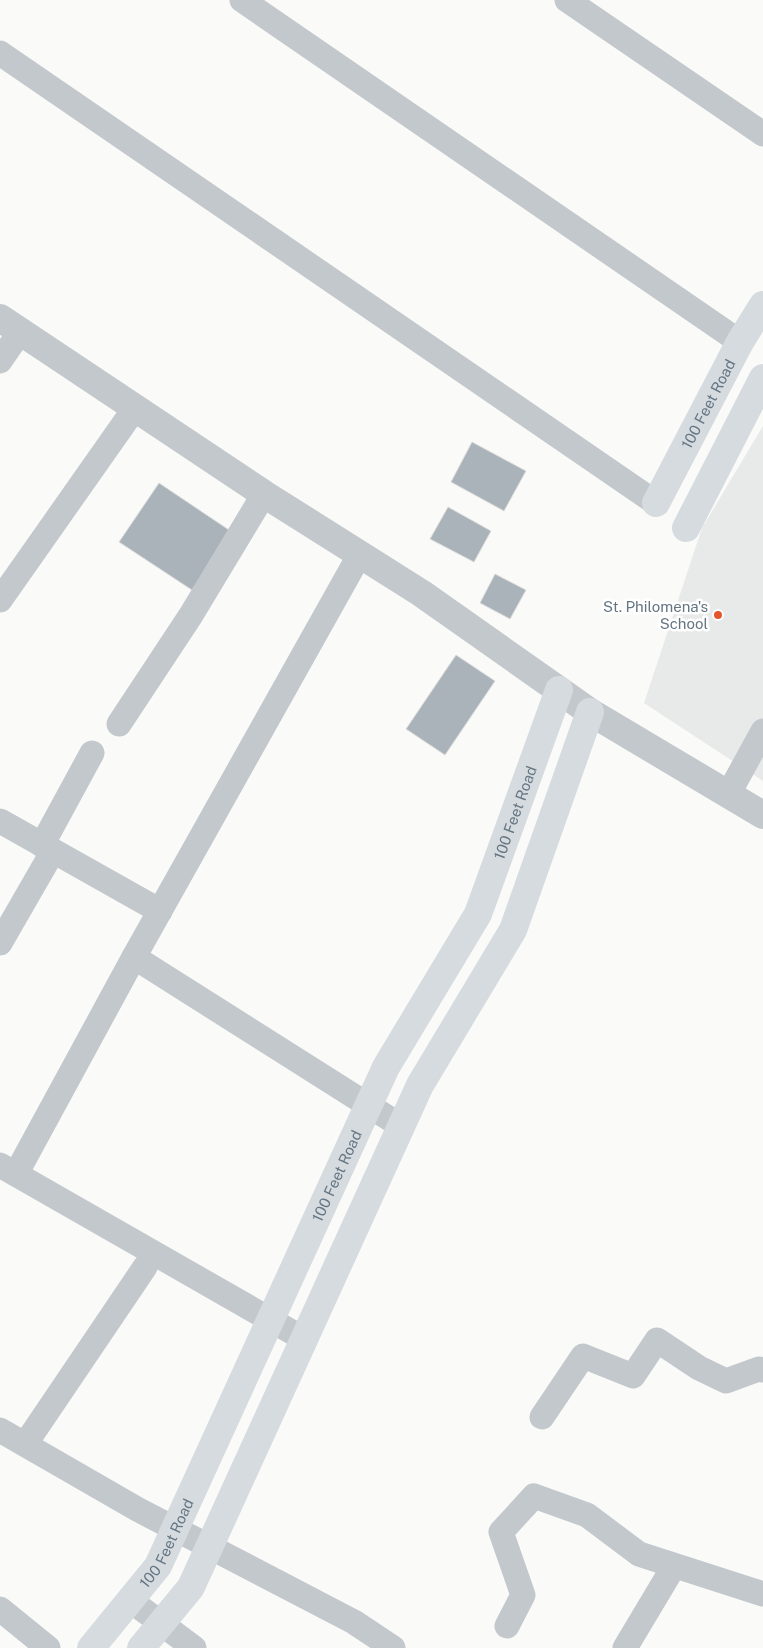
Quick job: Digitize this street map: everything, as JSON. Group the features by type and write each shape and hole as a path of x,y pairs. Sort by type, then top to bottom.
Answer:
{"main road":[{"name":"100 Feet Road","path":"656,503 740,342 763,305"},
{"path":"686,528 763,378"},
{"name":"100 Feet Road","path":"91,1648 158,1566 386,1067 478,914 559,690"},
{"path":"141,1648 191,1587 420,1085 513,930 590,712"}],"street":[{"path":"242,0 740,342"},
{"path":"567,0 763,134"},
{"path":"0,53 656,503"},
{"path":"0,361 10,325 264,494 421,593 590,712 729,793 763,815"},
{"path":"0,600 135,408"},
{"path":"119,724 192,615 264,494"},
{"path":"304,1339 8,1169 134,957 360,554"},
{"path":"729,793 763,731"},
{"path":"0,942 48,848 92,753"},
{"path":"0,821 160,911"},
{"path":"134,957 401,1126"},
{"path":"26,1443 145,1267"},
{"path":"542,1417 583,1356 633,1376 657,1340 699,1368 726,1381 759,1369 763,1370"},
{"path":"0,1430 26,1443 137,1509 354,1622 392,1648"},
{"path":"507,1626 523,1595 501,1532 534,1496 587,1514 638,1554 761,1591"},
{"path":"625,1648 674,1566"},
{"path":"130,1600 194,1648"},
{"path":"0,1609 48,1648"}],"shaded area":[{"name":"St. Philomena's School","path":"763,426 763,781 644,703 702,528"}],"building":[{"path":"472,442 526,471 504,511 451,482"},
{"path":"159,483 232,532 192,590 119,542"},
{"path":"448,507 491,531 474,562 430,539"},
{"path":"495,574 526,590 510,619 480,603"},
{"path":"456,655 495,681 445,755 406,729"}],"place":[{"name":"St. Philomena's School","path":"718,615"}]}
